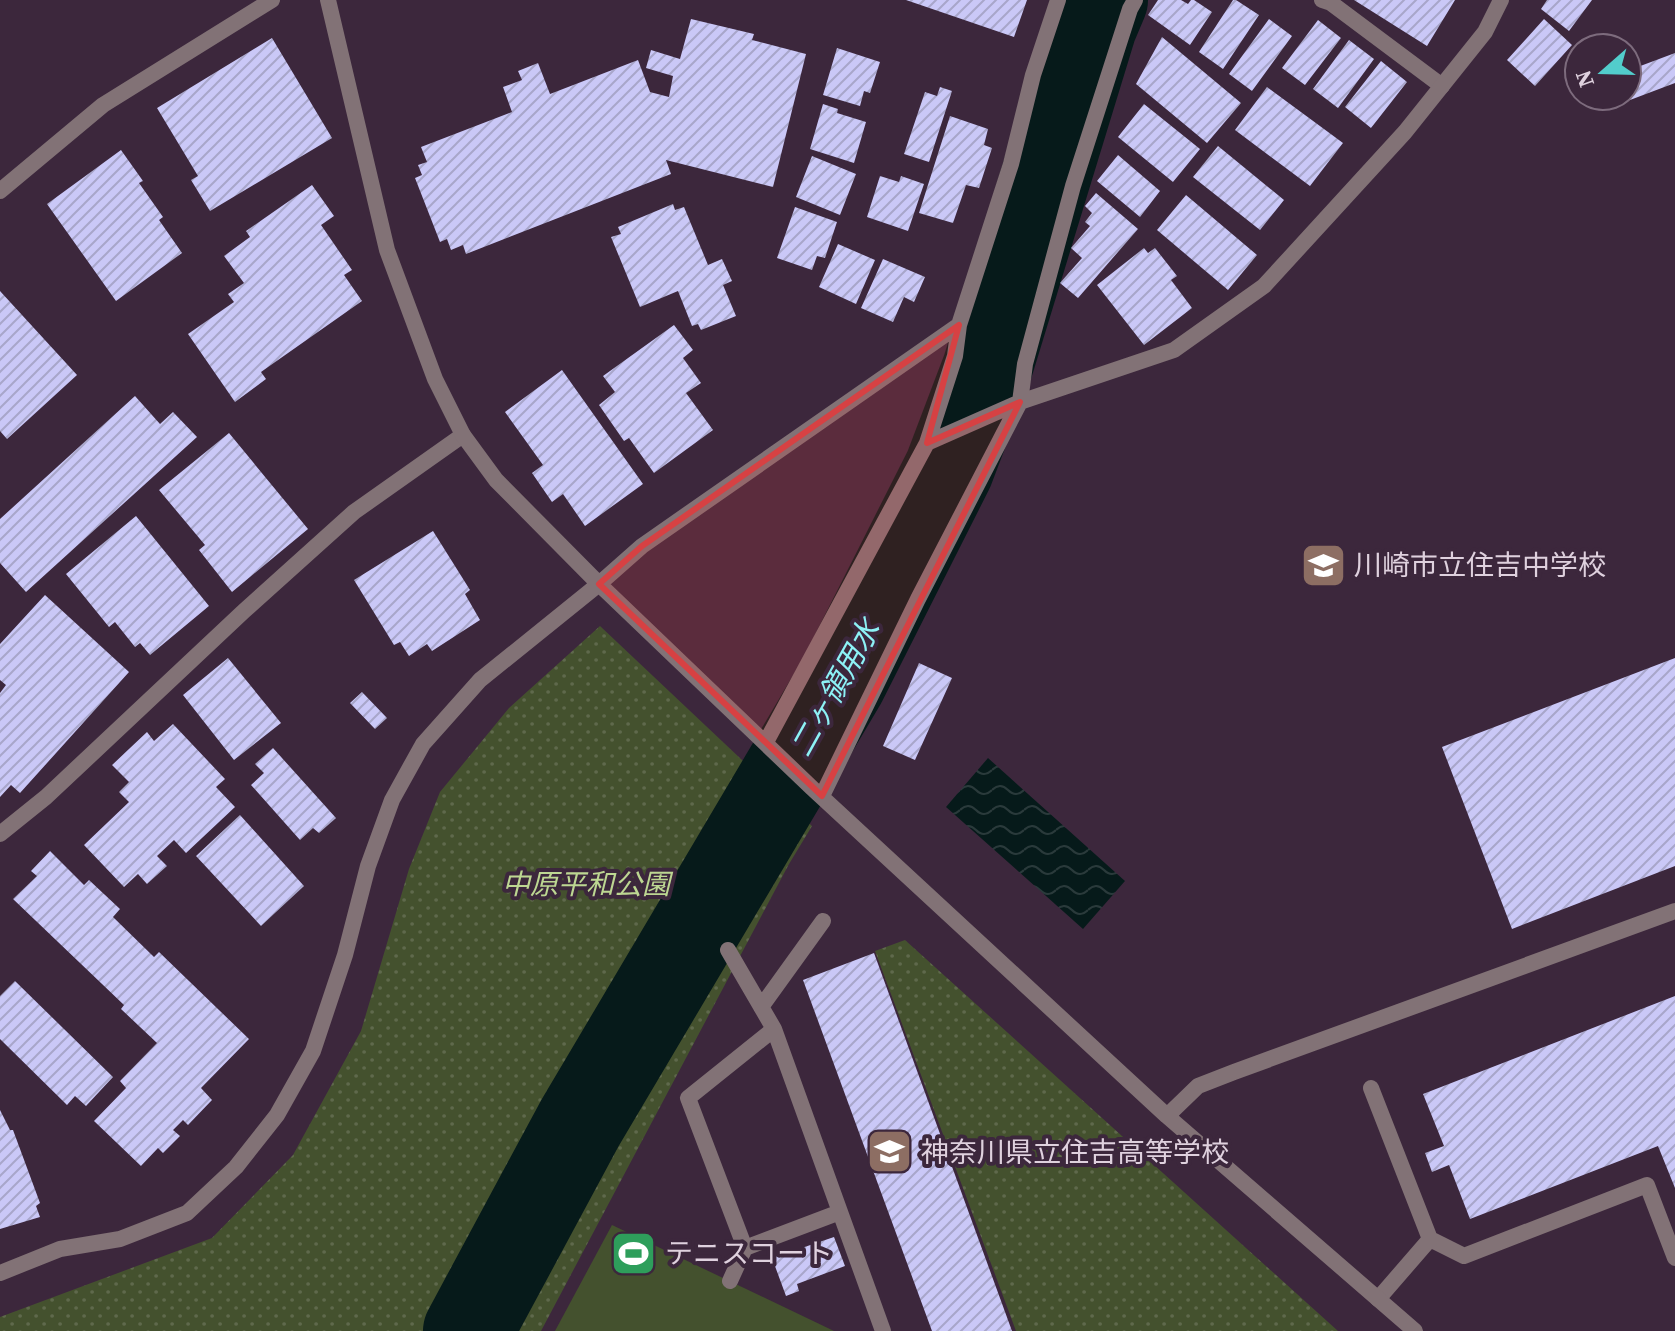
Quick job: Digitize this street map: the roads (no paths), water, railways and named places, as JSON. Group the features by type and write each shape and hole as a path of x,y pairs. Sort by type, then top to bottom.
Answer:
{"street":[{"path":"0,191 103,105 272,0"},
{"path":"328,0 387,250 435,379 463,435 496,480 599,584 817,792 1167,1116 1415,1331"},
{"path":"769,746 927,443 955,356 959,325 1011,164 1033,75 1058,0"},
{"path":"817,792 1020,402 1025,364 1073,186 1135,0"},
{"path":"1322,0 1331,3 1442,86"},
{"path":"927,443 1020,402 1174,350 1264,286 1405,132 1485,32 1501,0"},
{"path":"0,1273 60,1249 120,1239 187,1213 236,1167 277,1115 313,1051 345,955 368,866 392,800 423,744 480,680 642,546 959,325"},
{"path":"0,834 46,797 354,512 463,435"},
{"path":"1167,1116 1198,1086 1675,911"},
{"path":"761,1007 823,921"},
{"path":"728,950 774,1029 883,1331"},
{"path":"745,1248 688,1098 774,1029"},
{"path":"1371,1088 1430,1239 1464,1256 1647,1185 1675,1258"},
{"path":"730,1281 745,1248 840,1212"},
{"path":"1378,1299 1430,1239"}],"water":[{"path":"988,758 1125,881 1083,929 946,807"}],"waterway":[{"name":"二ヶ領用水","path":"468,1331 580,1123 842,681 949,469 987,369 1092,26 1103,0"}],"place":[{"name":"川崎市立住吉中学校","path":"1323,565"},
{"name":"神奈川県立住吉高等学校","path":"890,1152"},
{"name":"テニスコート","path":"634,1253"}],"park label":[{"name":"中原平和公園","path":"586,884"}]}
